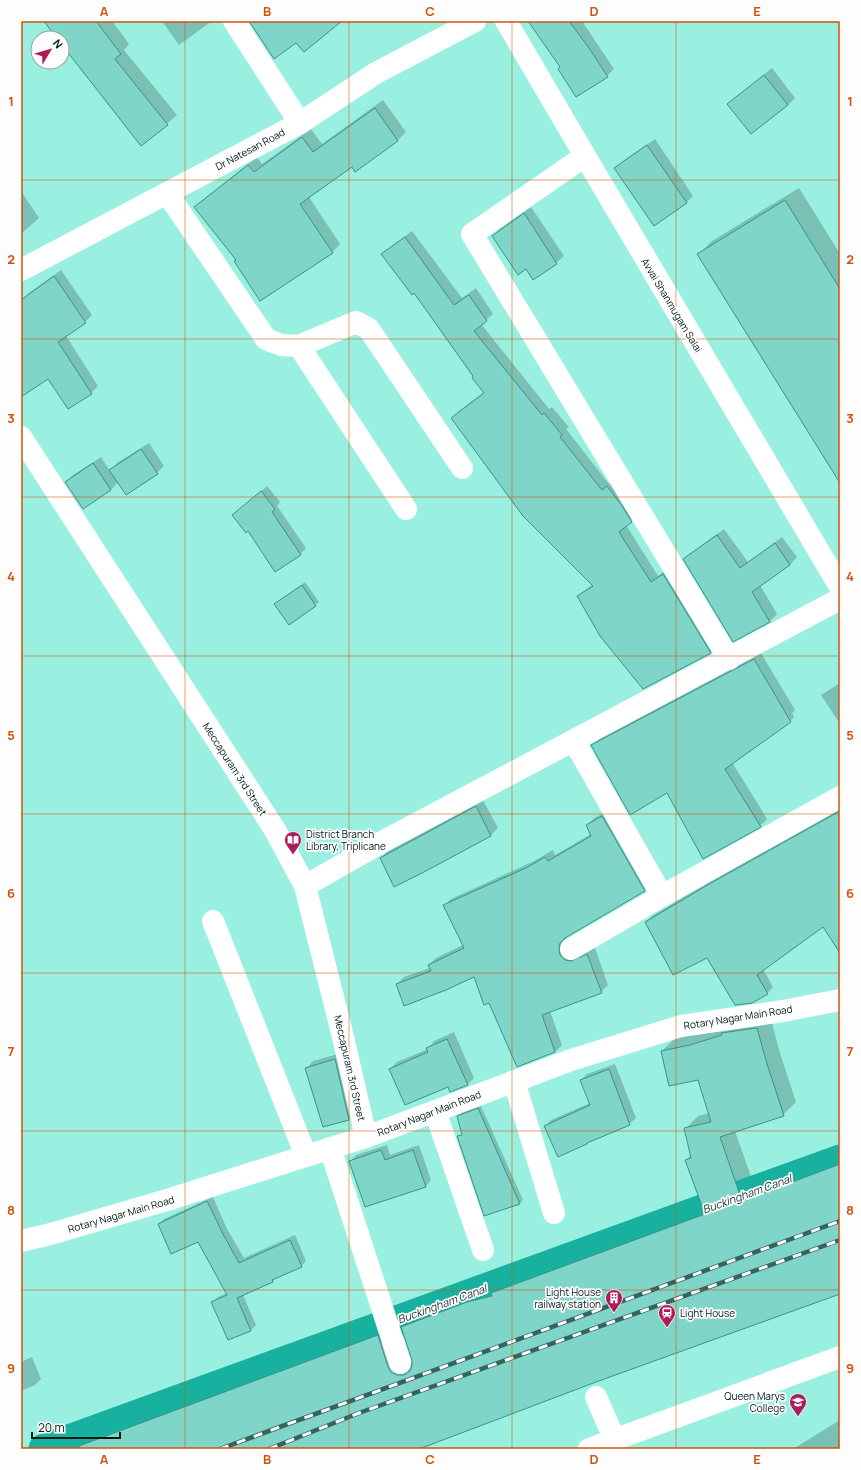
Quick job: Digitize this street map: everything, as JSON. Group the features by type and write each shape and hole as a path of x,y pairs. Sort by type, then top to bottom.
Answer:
{"street":[{"path":"234,21 300,123"},
{"name":"Dr Natesan Road","path":"21,270 300,123 376,73 475,21"},
{"name":"Avvai Shanmugam Salai","path":"506,21 840,588"},
{"path":"585,156 472,234 729,659"},
{"path":"167,193 266,339 281,345 299,346 356,322 369,329 462,468"},
{"path":"299,346 406,509"},
{"name":"Meccapuram 3rd Street","path":"21,437 275,830 305,886 343,1037 366,1137"},
{"path":"305,886 382,842 840,599"},
{"path":"574,741 662,896"},
{"path":"571,949 662,896 839,799"},
{"path":"213,921 306,1156"},
{"name":"Rotary Nagar Main Road","path":"21,1241 47,1235 167,1200 366,1137 570,1060 681,1026 783,1011 840,1000"},
{"path":"514,1081 554,1213"},
{"path":"435,1111 483,1250"},
{"path":"330,1148 400,1363"},
{"path":"589,1449 840,1357"},
{"path":"596,1397 615,1440"}],"building":[{"path":"44,21 96,21 121,54 115,59 168,125 141,146 70,55 70,30 50,30"},
{"path":"249,21 342,21 304,52 296,43 274,59"},
{"path":"528,21 569,21 608,77 576,97 558,69 560,67"},
{"path":"764,75 788,105 751,134 727,104"},
{"path":"375,108 398,141 355,172 352,167 300,204 333,253 260,301 234,261 236,260 194,207 248,165 254,172 302,137 313,152"},
{"path":"647,145 687,203 654,226 614,168"},
{"path":"785,200 840,289 840,483 697,254"},
{"path":"524,213 557,264 533,280 526,269 518,275 492,236"},
{"path":"405,237 454,305 469,295 487,321 474,331 542,415 544,413 562,435 560,437 602,490 607,486 622,506 632,522 619,532 651,582 663,574 711,653 643,689 600,636 577,596 593,586 523,516 451,418 484,393 472,378 473,376 414,293 412,295 381,254"},
{"path":"54,276 86,323 58,342 92,394 68,409 48,379 21,397 21,300"},
{"path":"141,449 158,474 126,495 109,470"},
{"path":"93,463 111,490 83,509 65,482"},
{"path":"261,491 275,509 272,512 301,555 275,572 248,531 246,533 232,515"},
{"path":"717,535 740,568 775,543 790,565 752,592 770,622 733,642 683,559"},
{"path":"302,585 316,606 289,625 274,604"},
{"path":"754,659 791,722 725,769 761,827 703,859 667,793 630,815 591,745"},
{"path":"476,806 491,836 394,887 380,858"},
{"path":"840,811 840,953 823,927 757,975 768,994 752,1003 735,1005 707,958 673,975 645,922 711,883"},
{"path":"602,816 645,891 565,938 560,943 560,955 565,960 571,961 587,954 602,993 542,1015 555,1052 517,1067 489,1003 484,1005 474,977 446,990 404,1006 396,984 431,971 428,965 464,948 443,905 526,868 545,857 548,861 591,836 586,825"},
{"name":"Light House railway station","path":"757,1028 784,1116 720,1137 742,1201 840,1164 840,1294 596,1382 419,1449 79,1449 79,1446 378,1335 391,1372 397,1375 404,1375 410,1371 412,1360 401,1327 467,1302 492,1296 491,1293 705,1214 685,1160 691,1158 684,1128 711,1122 698,1080 669,1086 661,1051 690,1045 722,1035 721,1033"},
{"path":"447,1039 468,1085 450,1092 448,1087 405,1105 389,1069 428,1052 426,1048"},
{"path":"335,1059 349,1120 323,1127 305,1068"},
{"path":"609,1069 630,1125 558,1157 544,1126 590,1105 580,1080"},
{"path":"478,1108 520,1204 484,1216 457,1136 462,1135 457,1116"},
{"path":"381,1150 385,1160 413,1150 426,1187 365,1207 349,1161"},
{"path":"207,1201 239,1263 290,1240 302,1267 237,1298 251,1331 228,1340 211,1302 227,1295 198,1242 171,1254 158,1224"}],"waterway":[{"name":"Buckingham Canal","path":"44,1449 840,1160"}],"railway":[{"path":"220,1449 840,1221"},
{"path":"269,1449 359,1413 840,1240"}],"place":[{"name":"District Branch Library, Triplicane","path":"293,855"},
{"name":"Light House railway station","path":"614,1313"},
{"name":"Light House","path":"667,1328"},
{"name":"Queen Marys College","path":"798,1417"}]}
